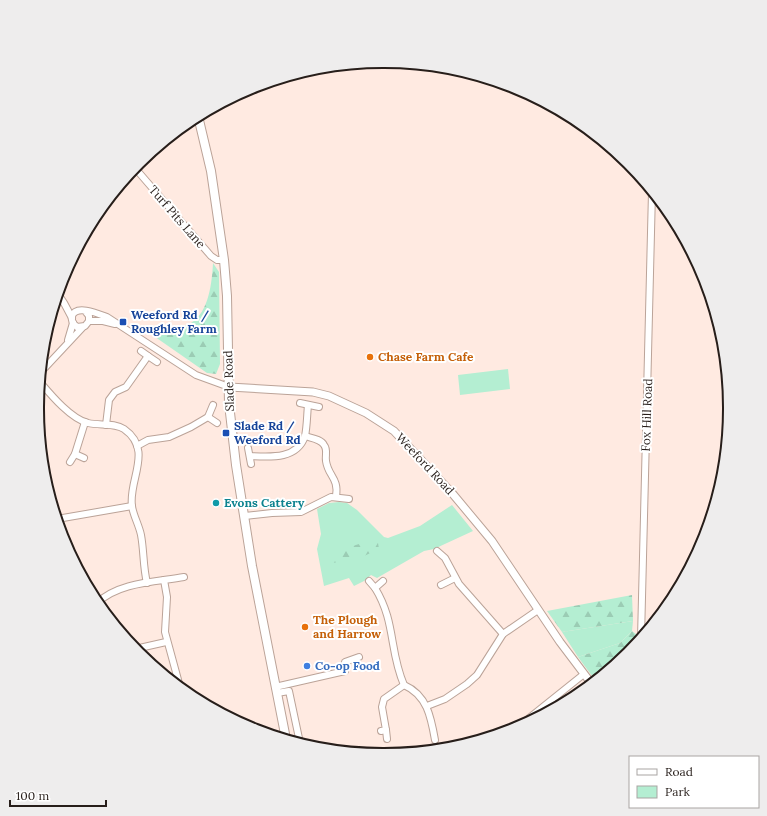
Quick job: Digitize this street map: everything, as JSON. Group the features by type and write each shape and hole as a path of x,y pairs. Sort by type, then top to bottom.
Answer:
{"main road":[{"name":"Slade Road","path":"200,123 213,183 224,260 227,296 230,419 245,516 285,732"}],"street":[{"name":"Turf Pits Lane","path":"139,172 211,256 217,260 224,260"},
{"name":"Fox Hill Road","path":"641,629 652,200"},
{"path":"62,300 72,320 77,326 83,327"},
{"path":"47,365 67,342 89,321 89,316 85,311 78,310 64,303"},
{"path":"67,342 74,313 78,310"},
{"name":"Weeford Road","path":"85,311 94,312 107,317 196,375 229,387 313,392 328,396 366,413 394,431 452,493 492,541 538,610 587,679"},
{"name":"Weeford Road","path":"89,321 103,321 118,325"},
{"path":"141,351 158,362"},
{"path":"106,425 109,400 115,392 126,387 148,356"},
{"path":"45,387 59,403 85,422 124,429 131,436 137,446 139,460 132,506 141,535 147,583"},
{"path":"300,403 319,407"},
{"path":"137,446 148,440 175,434 208,416 213,405"},
{"path":"250,456 275,457 286,455 296,449 304,436 308,405"},
{"path":"208,416 217,423"},
{"path":"70,462 75,454 85,422"},
{"path":"304,436 320,440 324,445 327,451 326,461 337,484 336,496"},
{"path":"248,448 251,464"},
{"path":"75,454 84,458"},
{"path":"245,516 263,513 301,512 325,499 336,496 349,498"},
{"path":"62,518 132,506"},
{"path":"437,551 445,558 455,578 503,634"},
{"path":"102,598 122,588 184,577"},
{"path":"441,585 455,578"},
{"path":"164,580 167,597 165,632 166,642 177,677"},
{"path":"369,581 382,598 390,620 394,655 404,685 414,689 427,706 435,740"},
{"path":"375,588 383,581"},
{"path":"427,706 445,699 477,675 503,634 538,610"},
{"path":"142,647 166,642"},
{"path":"276,690 345,671 345,662 359,657"},
{"path":"543,707 584,674"},
{"path":"387,739 383,731 382,707 384,699 404,685"},
{"path":"276,690 290,691 299,737"}],"green space":[{"path":"213,263 219,272 220,364 216,374 207,373 148,332 181,327 191,323 197,318 206,304 212,279"},
{"path":"508,369 510,389 460,395 458,375"},
{"path":"329,503 347,503 357,510 384,537 388,538 420,526 452,505 473,531 434,549 424,551 377,578 371,575 364,581 354,586 349,578 324,586 317,549 321,534 317,509"},
{"path":"372,540 378,543 379,549 364,556 333,563 329,559 330,553"},
{"path":"632,595 633,621 562,632 547,611"},
{"path":"633,621 632,631 620,643 578,657 562,632"},
{"path":"632,631 637,635 624,648 592,676 578,657 620,643"}],"place":[{"name":"Weeford Rd / Roughley Farm","path":"123,322"},
{"name":"Chase Farm Cafe","path":"370,357"},
{"name":"Slade Rd / Weeford Rd","path":"226,433"},
{"name":"Evons Cattery","path":"216,503"},
{"name":"The Plough and Harrow","path":"305,627"},
{"name":"Co-op Food","path":"307,666"}]}
